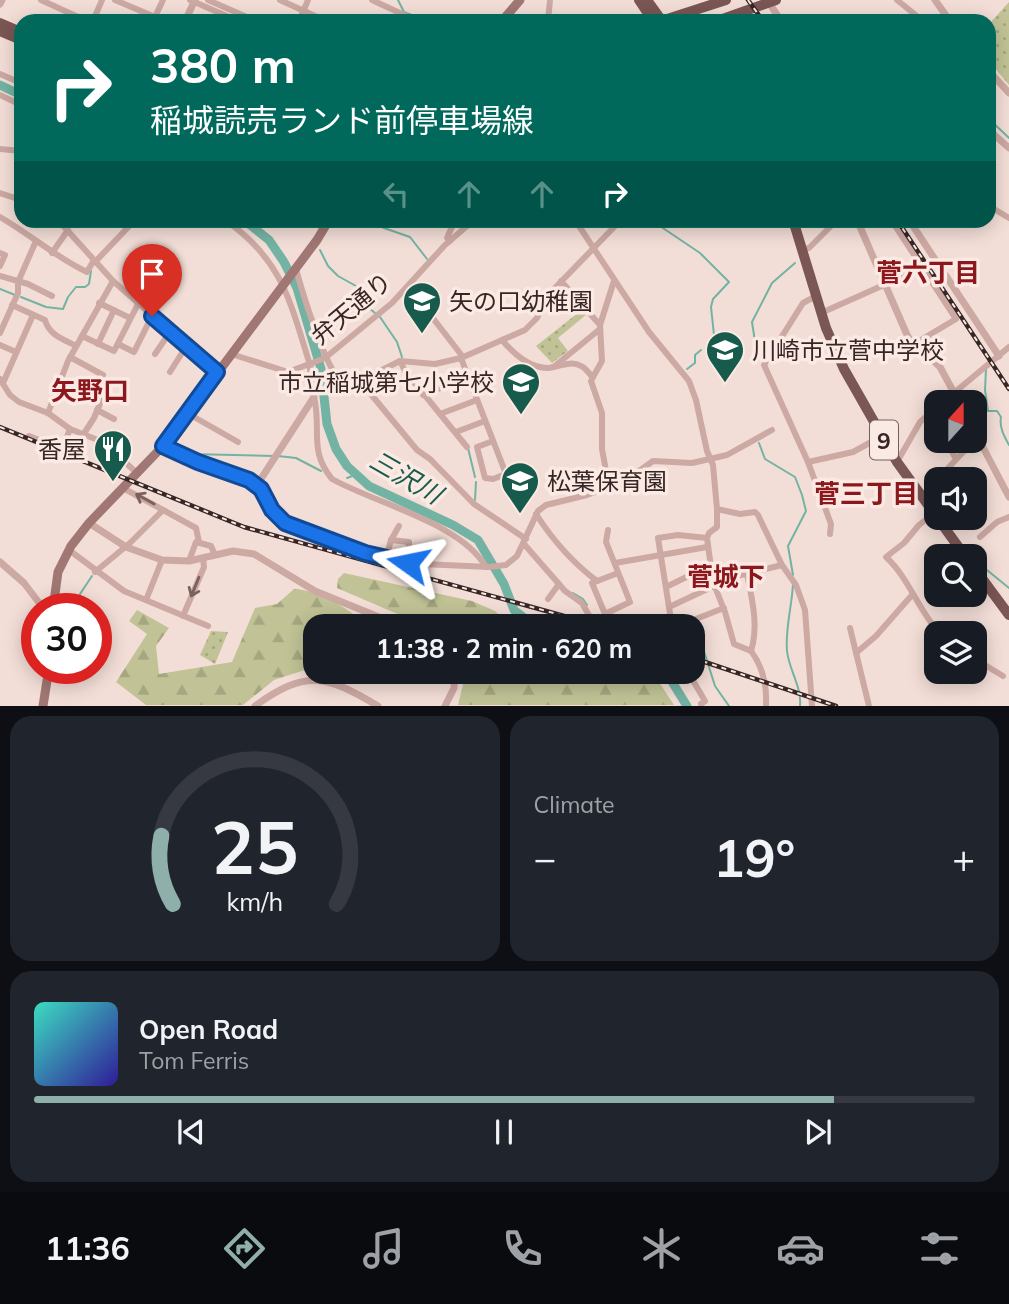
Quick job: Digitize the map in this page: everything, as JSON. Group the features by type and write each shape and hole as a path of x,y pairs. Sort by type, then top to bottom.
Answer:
{"main road":[{"path":"508,14 520,0"},
{"path":"682,14 719,1"},
{"path":"736,14 771,1"},
{"path":"55,593 57,576 69,550 89,523 163,446 324,228"},
{"name":"9","path":"794,228 840,362 897,463 924,501"},
{"name":"9","path":"945,530 956,544"},
{"path":"987,585 1009,615"},
{"path":"43,705 46,684"}],"street":[{"path":"40,0 73,14"},
{"path":"115,0 144,14"},
{"path":"208,0 228,14"},
{"path":"280,0 311,14"},
{"path":"302,14 308,0"},
{"path":"372,0 402,14"},
{"path":"897,0 914,14"},
{"path":"193,1 234,14"},
{"path":"220,14 222,10"},
{"path":"996,79 1009,93"},
{"path":"20,228 52,253 87,272 128,228"},
{"path":"52,253 65,228"},
{"path":"68,228 113,281 217,372"},
{"path":"235,228 261,250 285,284 310,365 317,453 324,470 332,479 454,535 475,551 488,567"},
{"path":"450,240 447,238 451,228"},
{"name":"弁天通り","path":"231,354 288,372 325,358 392,303 464,228"},
{"path":"580,228 661,348 689,381 713,464 717,527 707,538 709,566 734,644 751,651 765,681 766,705"},
{"path":"295,270 325,358 337,379 360,380 400,361 435,365 462,357 531,325 549,295 613,228"},
{"path":"801,250 809,248 829,228"},
{"path":"860,228 908,338 940,367 952,390"},
{"path":"882,353 904,350 956,319 896,228"},
{"path":"914,228 999,356"},
{"path":"0,334 18,293 18,282 36,242"},
{"path":"0,253 5,255 0,266"},
{"path":"821,313 922,268"},
{"path":"0,276 28,284 52,296"},
{"path":"48,413 70,357 113,281"},
{"path":"561,281 600,327"},
{"path":"609,487 602,449 602,413 591,381 602,361 600,327 614,281"},
{"path":"408,286 462,357 506,474 493,480 485,478 477,447 493,442"},
{"path":"816,296 803,303 764,365 808,462 831,524 830,534"},
{"path":"99,303 130,318"},
{"path":"82,336 114,351 138,304"},
{"path":"12,305 45,320 54,335 76,346"},
{"path":"99,344 114,310"},
{"path":"33,314 2,381 10,394 19,402 48,413 70,429 108,445 118,458 138,474"},
{"path":"118,344 134,352 152,316"},
{"path":"502,340 515,354 532,365 549,368 600,327"},
{"path":"155,354 170,332"},
{"path":"0,345 16,352"},
{"path":"170,372 187,345"},
{"path":"959,390 1009,347"},
{"path":"70,357 103,375"},
{"path":"400,361 405,371 467,447"},
{"path":"556,365 580,365 593,377"},
{"path":"424,395 468,377"},
{"path":"360,380 417,450 430,459 474,504 525,541 559,584 582,603 588,614"},
{"path":"83,435 106,389"},
{"path":"257,485 314,397"},
{"path":"440,414 477,400"},
{"path":"97,410 114,419"},
{"path":"187,413 238,442"},
{"path":"897,463 924,419"},
{"path":"456,432 485,421"},
{"path":"29,436 62,449 70,429"},
{"path":"163,446 198,462 244,477 257,485 272,510 285,523 386,559 408,563 488,567 500,566 517,556 536,514 546,505 587,495 625,481 649,462 658,460 674,464 692,463 727,455 772,430"},
{"path":"808,462 853,452 882,436"},
{"path":"953,453 956,459"},
{"path":"949,467 962,453"},
{"path":"985,453 1009,497"},
{"path":"123,488 196,528 199,542"},
{"path":"921,497 924,494"},
{"path":"717,509 740,514 755,512 792,582 805,610 812,705"},
{"path":"96,572 165,511"},
{"path":"536,514 566,552 597,581"},
{"path":"980,537 997,522 1009,517"},
{"path":"924,521 904,543 886,557 899,569 912,595 931,621"},
{"path":"89,523 126,547 162,560 189,561 233,551 254,554 314,591 371,614"},
{"path":"386,559 391,540 399,526"},
{"path":"608,530 606,542 630,602 604,614 593,583 618,573"},
{"path":"670,614 658,538 678,535 707,538"},
{"path":"391,540 409,542 408,563"},
{"path":"189,561 194,543 211,546 215,555"},
{"path":"615,563 708,547"},
{"path":"69,550 124,591 208,626"},
{"path":"183,616 204,567 203,558"},
{"path":"146,600 162,560"},
{"path":"1,564 32,593"},
{"path":"669,607 714,584 782,565"},
{"path":"666,587 709,566"},
{"path":"747,574 755,624 755,639 751,651"},
{"path":"548,599 559,584"},
{"path":"856,653 876,636 912,595"},
{"path":"705,615 724,608"},
{"path":"850,628 869,705"},
{"path":"987,666 1003,676"},
{"path":"255,705 287,685 313,680 345,687 378,705"},
{"path":"444,705 454,684"},
{"path":"695,684 705,701 701,704"}],"green space":[{"path":"1009,2 1009,85 996,69 996,16"},
{"path":"583,309 587,314 558,338 568,351 552,363 536,346"},
{"path":"344,573 472,601 498,614 397,614 337,588 338,579"},
{"path":"294,589 304,590 334,602 353,614 303,614 303,671 274,680 243,705 146,705 116,682 147,634 129,621 137,610 169,628 156,646 159,674 232,662 255,608 277,604"},
{"path":"211,631 228,632 215,664 200,655"},
{"path":"463,684 660,684 674,705 458,705"}],"waterway":[{"path":"398,0 404,12 409,14"},
{"name":"三沢川","path":"0,85 14,92"},
{"path":"996,126 1009,138"},
{"name":"三沢川","path":"254,228 269,240 297,288 321,369 327,424 336,449 347,466 369,486 453,525 478,540 504,584 514,610 519,614"},
{"path":"384,228 410,237 427,259"},
{"path":"663,228 700,253 729,282 713,299 711,307 714,335"},
{"path":"320,250 328,266 338,276 356,286 364,304 375,313"},
{"path":"756,348 752,322 772,283 795,263"},
{"path":"21,297 46,307 63,309 76,287 89,284 91,271"},
{"path":"0,289 15,295"},
{"path":"380,317 397,342 402,357"},
{"path":"687,369 695,363 695,355 701,350"},
{"path":"986,369 988,411 997,411 1001,417 1001,428 1009,445"},
{"path":"759,443 765,459 795,477 802,495 806,511 788,546 793,575"},
{"path":"468,448 475,477"},
{"path":"190,454 273,456"},
{"path":"278,456 296,458 321,471"},
{"path":"347,478 355,475"},
{"path":"475,500 476,482"},
{"path":"987,570 1009,588"},
{"path":"81,593 92,576"},
{"path":"793,584 787,651 799,692 800,706"},
{"path":"573,593 587,605"},
{"path":"705,654 715,686 729,706"},
{"name":"三沢川","path":"673,684 687,706"}],"railway":[{"path":"748,0 758,14"},
{"path":"902,228 1009,389"},
{"path":"0,427 244,527 557,614"},
{"path":"705,662 836,706"}],"place":[{"name":"矢の口幼稚園","path":"422,335"},
{"name":"川崎市立菅中学校","path":"725,384"},
{"name":"市立稲城第七小学校","path":"521,416"},
{"name":"香屋","path":"113,483"},
{"name":"松葉保育園","path":"520,515"}],"district":[{"name":"菅六丁目","path":"928,272"},
{"name":"矢野口","path":"90,390"},
{"name":"菅三丁目","path":"866,493"},
{"name":"菅城下","path":"726,576"}],"route":[{"path":"152,316 217,372 163,446 257,485 272,510 285,523 365,553 408,563"}]}
